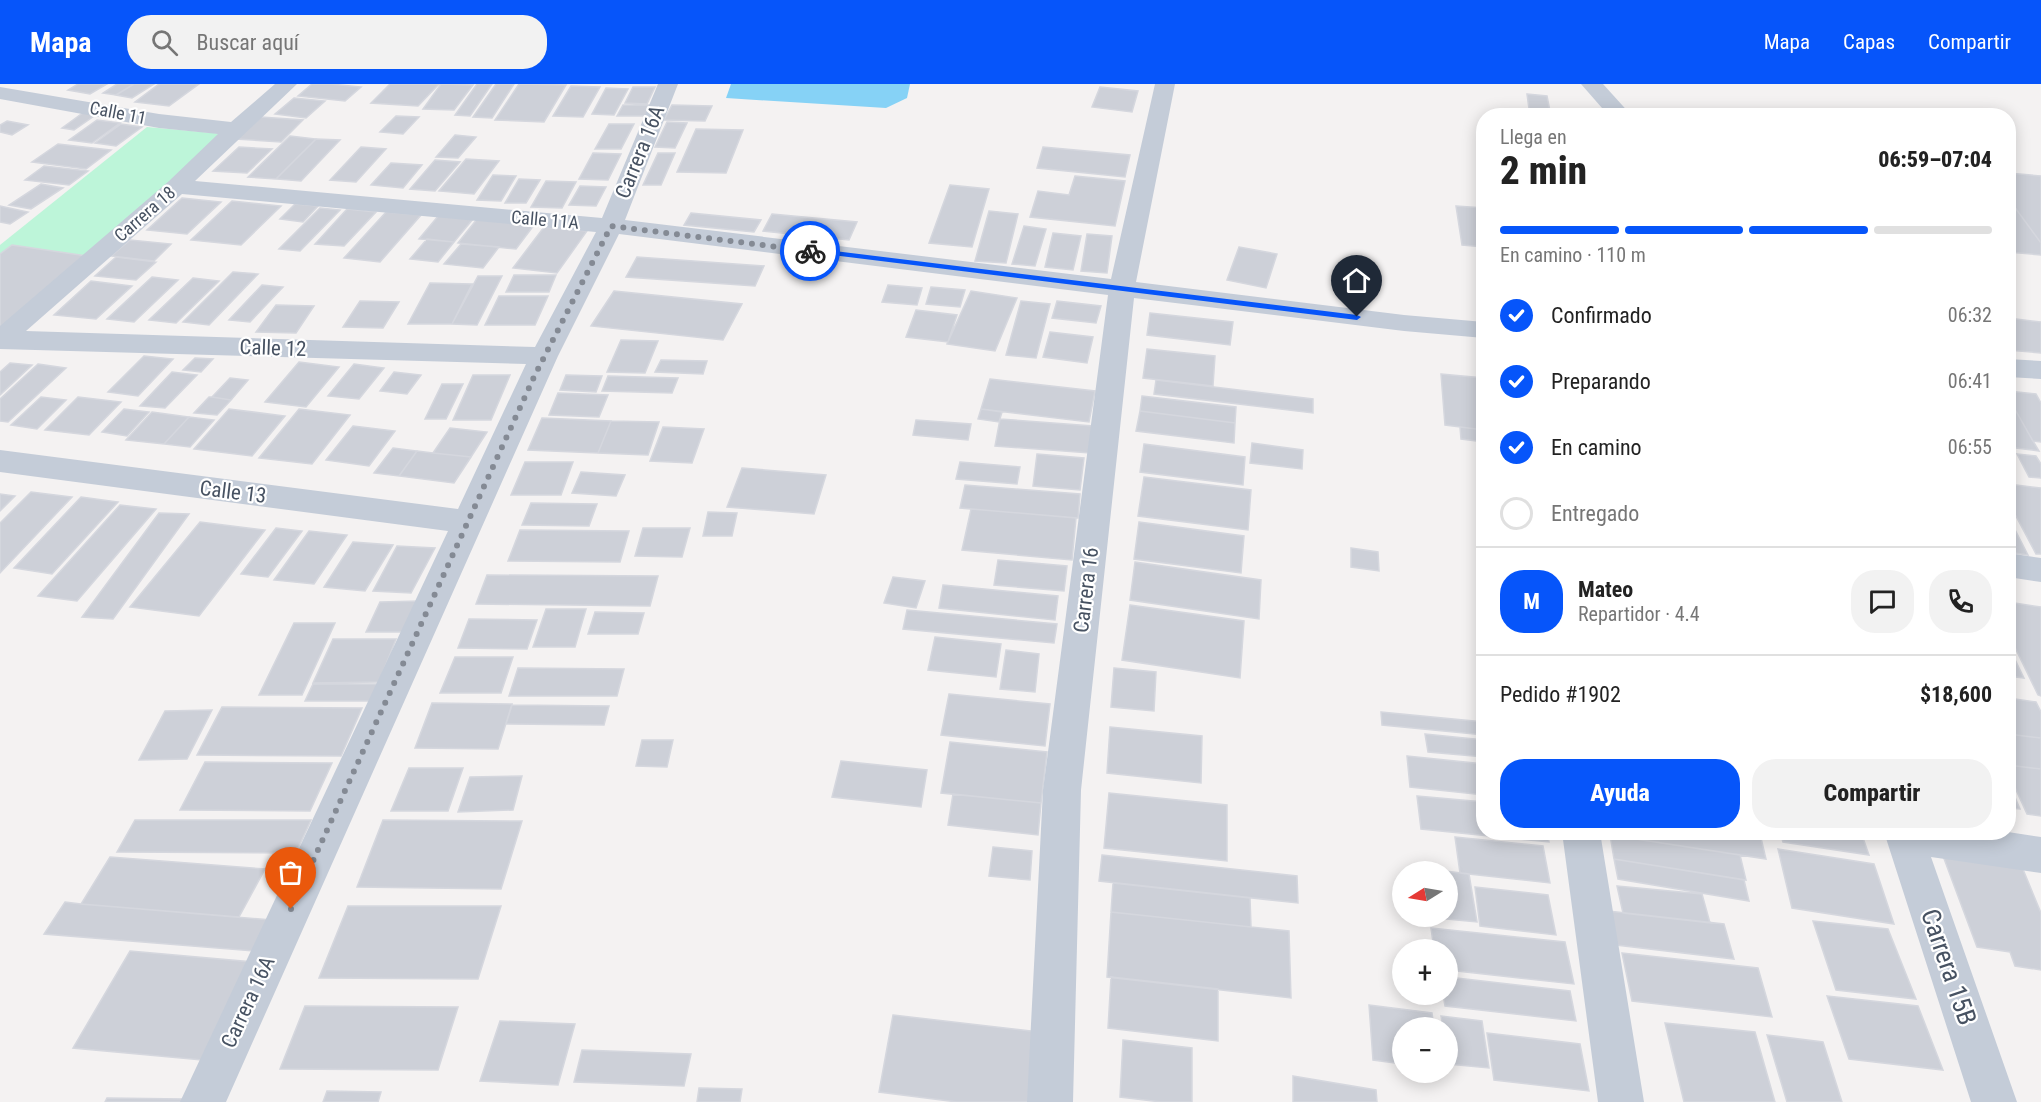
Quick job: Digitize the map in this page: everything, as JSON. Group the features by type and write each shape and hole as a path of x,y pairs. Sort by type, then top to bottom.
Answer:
{"street":[{"name":"Carrera 18","path":"1,339 177,186 200,161 287,84"},
{"name":"Carrera 16A","path":"202,1102 544,356 611,226 667,84"},
{"name":"Carrera 16","path":"1050,1102 1062,790 1122,288 1166,84"},
{"path":"1591,84 1614,108"},
{"name":"Calle 11","path":"0,93 159,121 236,129"},
{"name":"Calle 11A","path":"177,186 611,226 1404,323 1476,329"},
{"name":"Calle 12","path":"1,339 544,356"},
{"path":"2016,368 2041,370"},
{"name":"Calle 13","path":"0,461 467,522"},
{"path":"2016,567 2041,570"},
{"path":"1582,840 1621,1102"},
{"name":"Carrera 15B","path":"1906,840 1994,1102"},
{"path":"1943,840 2041,855"}],"green space":[{"path":"147,127 224,134 0,332 0,245"}],"water":[{"path":"731,84 910,84 907,98 886,108 726,98"}],"building":[{"path":"78,84 107,84 90,94 68,90"},
{"path":"117,84 134,84 116,95 103,93"},
{"path":"134,84 154,84 132,98 116,95"},
{"path":"159,84 199,84 169,106 135,102"},
{"path":"312,84 361,87 345,101 298,96"},
{"path":"390,84 439,84 418,106 371,103"},
{"path":"441,84 473,85 454,110 423,109"},
{"path":"477,84 492,84 470,116 455,115"},
{"path":"496,84 514,84 492,118 473,117"},
{"path":"519,84 566,85 544,122 495,120"},
{"path":"571,86 600,87 583,117 553,116"},
{"path":"633,87 655,87 647,104 625,103"},
{"path":"1100,87 1138,91 1132,112 1092,107"},
{"path":"606,88 628,89 614,115 592,114"},
{"path":"1527,94 1547,96 1549,108 1529,108"},
{"path":"294,98 325,101 306,118 275,114"},
{"path":"623,105 652,105 647,116 617,116"},
{"path":"672,105 712,106 705,121 664,120"},
{"path":"84,112 97,114 74,130 62,128"},
{"path":"396,116 419,117 403,134 380,132"},
{"path":"261,117 303,120 281,142 237,139"},
{"path":"97,120 120,123 92,143 69,140"},
{"path":"7,121 28,125 12,135 0,132 0,125"},
{"path":"667,122 687,123 675,148 655,147"},
{"path":"121,124 142,127 116,146 95,143"},
{"path":"609,124 634,124 621,149 595,149"},
{"path":"696,129 743,130 726,173 677,172"},
{"path":"455,135 476,137 458,158 436,157"},
{"path":"290,136 316,139 276,179 248,177"},
{"path":"316,139 340,140 301,181 276,179"},
{"path":"58,144 111,150 86,169 32,162"},
{"path":"239,147 272,149 247,173 213,171"},
{"path":"361,147 386,149 356,182 330,180"},
{"path":"1043,147 1130,155 1125,177 1037,168"},
{"path":"593,153 621,154 608,180 579,179"},
{"path":"658,153 675,153 661,185 643,185"},
{"path":"466,159 499,161 474,194 439,191"},
{"path":"435,160 460,162 435,191 410,189"},
{"path":"391,163 422,165 403,188 371,185"},
{"path":"44,166 88,171 69,185 25,180"},
{"path":"2016,174 2041,176 2041,243 2016,209"},
{"path":"493,175 516,176 501,201 477,200"},
{"path":"1075,176 1125,181 1115,226 1030,217 1038,191 1069,195"},
{"path":"519,179 540,180 526,203 505,203"},
{"path":"546,181 576,182 562,208 531,207"},
{"path":"41,184 63,188 31,209 9,205"},
{"path":"950,185 989,189 972,247 929,243"},
{"path":"580,186 606,187 596,206 569,205"},
{"path":"182,198 221,202 187,234 147,230"},
{"path":"232,201 281,206 241,245 191,240"},
{"path":"295,204 318,206 303,222 280,219"},
{"path":"0,206 28,212 10,224 0,222"},
{"path":"1456,206 1476,207 1476,246 1462,245"},
{"path":"320,208 340,210 300,251 279,249"},
{"path":"347,209 376,212 344,246 315,244"},
{"path":"2016,209 2041,243 2041,255 2016,253"},
{"path":"989,211 1018,214 1006,263 975,261"},
{"path":"386,212 421,215 380,262 344,258"},
{"path":"691,213 761,220 754,232 684,225"},
{"path":"772,214 857,222 849,240 763,231"},
{"path":"439,215 473,219 454,242 419,239"},
{"path":"477,219 534,225 516,249 458,243"},
{"path":"1024,226 1046,229 1035,266 1012,264"},
{"path":"544,227 587,231 557,273 513,268"},
{"path":"1053,233 1081,236 1073,270 1045,267"},
{"path":"1087,234 1112,236 1107,273 1081,271"},
{"path":"427,239 454,242 438,262 410,259"},
{"path":"130,240 171,244 154,261 111,256"},
{"path":"461,244 499,247 483,268 444,264"},
{"path":"12,245 87,256 0,330 0,254"},
{"path":"1239,247 1277,254 1266,288 1227,280"},
{"path":"116,257 156,262 136,280 95,276"},
{"path":"637,257 764,266 755,286 626,277"},
{"path":"233,272 258,274 209,325 183,322"},
{"path":"514,275 556,275 549,292 506,292"},
{"path":"478,276 502,276 477,325 452,324"},
{"path":"152,277 178,280 134,322 107,319"},
{"path":"193,278 219,281 176,323 149,320"},
{"path":"91,281 132,286 96,319 54,315"},
{"path":"430,283 472,284 452,324 408,324"},
{"path":"262,285 283,287 250,322 229,320"},
{"path":"888,285 922,288 917,305 882,302"},
{"path":"931,287 965,290 960,307 926,304"},
{"path":"614,291 742,304 723,340 591,326"},
{"path":"971,291 1017,298 995,351 947,344"},
{"path":"499,296 548,296 535,325 485,325"},
{"path":"360,301 399,302 383,328 343,327"},
{"path":"1021,301 1050,304 1036,358 1006,355"},
{"path":"1057,301 1101,306 1096,323 1052,318"},
{"path":"276,305 314,306 296,333 256,332"},
{"path":"916,310 957,315 948,342 906,337"},
{"path":"1150,313 1233,322 1230,345 1147,335"},
{"path":"2016,319 2041,322 2041,353 2016,351"},
{"path":"1050,332 1093,337 1087,363 1043,357"},
{"path":"621,340 658,341 645,373 607,372"},
{"path":"1147,349 1215,356 1213,386 1143,378"},
{"path":"144,356 173,359 138,396 108,392"},
{"path":"195,358 213,359 201,372 183,370"},
{"path":"661,360 707,361 703,374 655,372"},
{"path":"299,362 339,367 306,407 265,402"},
{"path":"10,363 32,365 0,395 0,372"},
{"path":"38,364 66,368 8,422 0,421 0,399"},
{"path":"354,364 384,368 359,399 328,396"},
{"path":"172,372 197,375 165,408 140,406"},
{"path":"394,372 421,375 407,394 380,391"},
{"path":"1441,374 1476,377 1476,429 1445,425"},
{"path":"473,375 510,375 491,420 453,420"},
{"path":"566,375 602,376 596,392 560,390"},
{"path":"608,376 678,378 672,393 602,391"},
{"path":"230,378 248,380 231,400 212,397"},
{"path":"990,379 1095,391 1089,422 981,409"},
{"path":"1156,380 1313,399 1313,413 1154,394"},
{"path":"442,384 463,384 446,419 425,419"},
{"path":"2016,392 2036,394 2041,403 2041,442 2033,441 2016,411"},
{"path":"558,393 608,395 599,417 549,415"},
{"path":"1142,396 1236,407 1235,423 1140,411"},
{"path":"41,397 66,400 37,429 11,425"},
{"path":"78,397 121,402 89,435 45,430"},
{"path":"209,397 231,400 217,415 194,413"},
{"path":"124,409 149,412 127,436 102,432"},
{"path":"229,409 285,416 252,456 194,449"},
{"path":"299,409 350,415 312,464 259,458"},
{"path":"981,409 1002,412 999,422 978,419"},
{"path":"1140,411 1235,423 1234,443 1136,431"},
{"path":"2016,411 2033,441 2039,451 2016,448"},
{"path":"152,412 189,417 164,444 126,440"},
{"path":"189,417 214,420 190,447 164,444"},
{"path":"542,418 611,421 598,453 528,450"},
{"path":"1000,419 1093,426 1090,453 995,446"},
{"path":"916,420 971,424 968,440 913,435"},
{"path":"611,421 659,422 648,455 598,453"},
{"path":"353,426 395,431 369,466 326,460"},
{"path":"663,427 704,429 692,463 650,461"},
{"path":"1460,427 1476,429 1476,441 1461,439"},
{"path":"450,428 487,432 471,457 433,453"},
{"path":"1252,443 1303,450 1302,469 1250,463"},
{"path":"1144,444 1245,457 1243,485 1140,472"},
{"path":"393,448 417,451 399,476 374,473"},
{"path":"417,451 471,457 454,483 399,476"},
{"path":"1037,454 1084,458 1080,490 1033,486"},
{"path":"2017,454 2036,456 2041,464 2041,478 2029,477"},
{"path":"525,462 573,462 561,495 511,495"},
{"path":"960,462 1020,467 1017,484 956,479"},
{"path":"742,468 826,475 814,514 727,507"},
{"path":"581,472 625,475 616,496 572,493"},
{"path":"1144,477 1251,490 1248,530 1138,516"},
{"path":"965,485 1080,494 1078,518 960,508"},
{"path":"2016,485 2041,488 2041,554 2036,554 2016,516"},
{"path":"31,492 72,497 0,573 0,523"},
{"path":"0,494 15,496 0,511"},
{"path":"81,497 118,502 52,574 14,568"},
{"path":"531,503 597,504 589,526 522,525"},
{"path":"120,505 156,509 77,601 38,596"},
{"path":"971,509 1076,518 1072,560 962,550"},
{"path":"708,512 737,513 732,536 703,536"},
{"path":"159,513 189,514 113,619 82,617"},
{"path":"200,522 265,530 199,616 130,607"},
{"path":"1139,522 1244,536 1241,573 1134,559"},
{"path":"276,528 302,531 268,577 241,574"},
{"path":"643,528 690,528 682,557 635,556"},
{"path":"520,530 629,531 620,562 508,561"},
{"path":"309,531 347,535 314,584 274,580"},
{"path":"2016,532 2028,555 2016,553"},
{"path":"353,542 393,545 365,591 324,587"},
{"path":"397,546 435,548 411,593 373,591"},
{"path":"1351,548 1378,552 1379,571 1351,567"},
{"path":"998,560 1067,566 1064,591 994,585"},
{"path":"1135,562 1261,580 1259,619 1130,600"},
{"path":"487,575 658,576 650,606 476,604"},
{"path":"893,577 925,581 916,608 884,603"},
{"path":"943,585 1058,596 1055,620 939,608"},
{"path":"420,601 406,632 366,632 380,602"},
{"path":"2016,603 2041,607 2041,696 2038,695 2016,650"},
{"path":"1130,605 1244,621 1240,678 1122,660"},
{"path":"546,609 586,609 575,647 533,647"},
{"path":"907,610 1057,624 1054,643 903,629"},
{"path":"595,612 644,613 638,634 588,634"},
{"path":"469,619 537,620 527,649 458,648"},
{"path":"294,623 335,623 302,695 259,695"},
{"path":"935,637 1001,644 996,677 928,670"},
{"path":"333,639 396,639 379,682 313,683"},
{"path":"1006,650 1039,654 1035,692 1000,689"},
{"path":"455,657 513,657 501,693 440,693"},
{"path":"2016,662 2024,678 2016,677"},
{"path":"518,668 624,669 617,696 509,696"},
{"path":"1114,668 1156,672 1154,711 1111,707"},
{"path":"313,684 386,684 379,701 305,701"},
{"path":"949,694 1050,704 1045,746 941,735"},
{"path":"2016,699 2036,702 2041,712 2041,738 2016,735"},
{"path":"432,703 512,704 498,749 415,748"},
{"path":"512,705 609,706 604,725 506,724"},
{"path":"222,707 362,708 341,756 197,755"},
{"path":"212,710 187,759 139,760 165,711"},
{"path":"1381,712 1476,721 1476,734 1382,725"},
{"path":"1110,727 1202,736 1201,783 1107,773"},
{"path":"1425,734 1476,739 1476,756 1428,752"},
{"path":"2016,735 2041,738 2041,769 2016,766"},
{"path":"642,740 673,740 667,767 636,766"},
{"path":"950,742 1047,752 1041,803 941,793"},
{"path":"1407,756 1476,763 1476,794 1410,787"},
{"path":"841,761 927,770 921,807 832,797"},
{"path":"205,762 332,763 310,811 180,810"},
{"path":"2016,766 2041,769 2041,816 2027,814 2016,790"},
{"path":"409,768 463,768 448,811 391,811"},
{"path":"522,776 513,810 458,812 470,777"},
{"path":"1109,793 1227,805 1227,861 1104,848"},
{"path":"953,794 1041,803 1038,835 948,825"},
{"path":"1417,796 1476,801 1476,835 1421,829"},
{"path":"135,820 311,820 296,853 117,852"},
{"path":"383,820 522,821 501,889 357,887"},
{"path":"1455,837 1543,846 1550,883 1460,873"},
{"path":"1611,840 1642,840 1740,855 1746,880 1614,859"},
{"path":"1642,840 1761,840 1766,859"},
{"path":"1782,840 1864,840 1869,855 1783,842"},
{"path":"993,847 1032,851 1030,880 989,876"},
{"path":"1778,849 1874,864 1894,924 1792,908"},
{"path":"1102,855 1297,876 1298,903 1099,881"},
{"path":"1943,856 2022,867 2041,913 2041,970 2015,966 2010,952 1977,947"},
{"path":"110,857 265,869 239,917 81,904"},
{"path":"1614,859 1744,880 1749,901 1618,879"},
{"path":"1458,873 1469,874 1477,922 1458,920"},
{"path":"1113,883 1250,898 1251,927 1111,912"},
{"path":"1617,886 1702,894 1710,923 1623,913"},
{"path":"1475,887 1548,895 1556,935 1480,926"},
{"path":"65,902 271,920 254,951 44,934"},
{"path":"348,906 501,906 478,979 319,978"},
{"path":"1608,911 1724,924 1734,959 1616,945"},
{"path":"1111,912 1289,931 1291,998 1107,977"},
{"path":"1813,921 1888,929 1916,999 1836,990"},
{"path":"1431,928 1565,942 1574,984 1458,971 1458,939 1432,939"},
{"path":"130,951 253,962 202,1060 73,1048"},
{"path":"1622,953 1758,968 1772,1017 1632,1001"},
{"path":"1111,977 1218,989 1218,1041 1108,1028"},
{"path":"1458,978 1570,991 1576,1021 1445,1006 1458,1005"},
{"path":"1827,996 1918,1006 1943,1070 1849,1059"},
{"path":"1369,1005 1432,1013 1433,1017 1392,1017 1392,1063 1373,1060"},
{"path":"305,1006 458,1007 438,1070 280,1069"},
{"path":"893,1015 1039,1032 1032,1102 957,1102 879,1092"},
{"path":"1458,1018 1482,1021 1489,1068 1458,1065"},
{"path":"500,1021 575,1024 558,1085 480,1081"},
{"path":"1665,1023 1755,1032 1775,1102 1684,1102"},
{"path":"1487,1033 1580,1044 1589,1091 1494,1080"},
{"path":"1767,1035 1823,1042 1842,1102 1787,1102"},
{"path":"1123,1040 1192,1048 1192,1102 1161,1102 1120,1097"},
{"path":"582,1050 691,1054 684,1086 574,1082"},
{"path":"1293,1076 1376,1090 1377,1102 1293,1102"},
{"path":"699,1088 742,1089 740,1102 697,1102"},
{"path":"327,1091 381,1092 378,1102 323,1102"},
{"path":"107,1098 184,1099 183,1102 105,1102"}],"way so far":[{"path":"291,909 534,377 611,226 810,251"}],"route":[{"path":"810,251 1357,317"}]}
